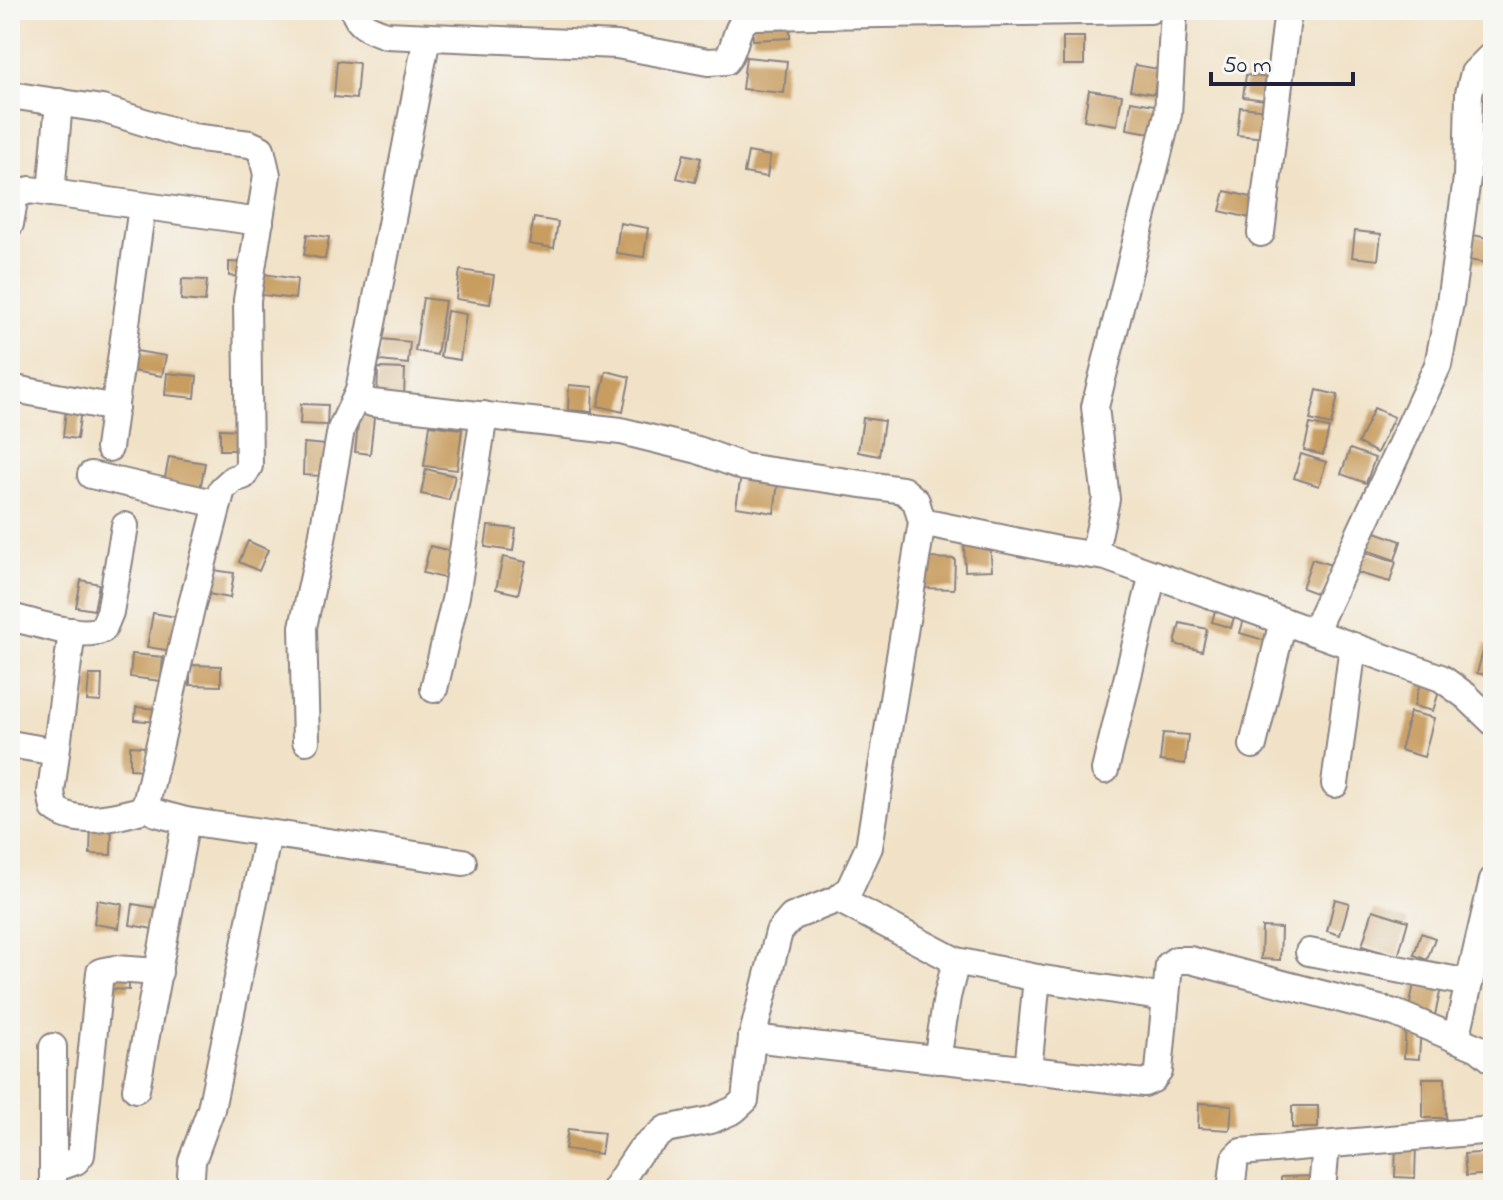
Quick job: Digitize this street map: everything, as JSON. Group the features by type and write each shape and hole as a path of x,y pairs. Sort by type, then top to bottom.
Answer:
{"street":[{"path":"354,10 356,18 368,28 386,35 617,45 708,62 726,61 733,52 738,29 745,19 753,16 1150,10"},
{"path":"1094,555 1106,499 1095,407 1168,114 1174,10"},
{"path":"1261,233 1288,10"},
{"path":"306,741 303,627 341,429 359,391 427,37"},
{"path":"1314,632 1438,365 1467,178 1469,93 1474,73 1493,54"},
{"path":"10,95 102,109 192,137 250,144 261,149 267,175 247,300 249,466 243,476 227,483 222,489 191,608 147,800 148,808"},
{"path":"51,193 59,102"},
{"path":"10,224 14,200 18,194 30,190 260,222"},
{"path":"109,448 142,206"},
{"path":"10,388 115,408"},
{"path":"359,391 362,399 372,403 621,431 698,450 744,467 903,490 916,501 922,522 869,847 850,888 838,899 792,917 779,932 752,1038 745,1100 734,1110 711,1120 666,1129 640,1151 614,1190"},
{"path":"434,689 456,596 484,415"},
{"path":"91,475 218,504"},
{"path":"922,522 1094,555 1153,574 1441,678 1466,696 1493,722"},
{"path":"10,617 72,631 88,633 103,629 110,612 125,526"},
{"path":"1105,770 1153,574"},
{"path":"1253,745 1283,621"},
{"path":"72,631 51,792 54,808 60,813 77,817 119,817 148,808 186,821 463,862"},
{"path":"1335,784 1353,646"},
{"path":"10,744 56,752"},
{"path":"136,1089 186,821"},
{"path":"190,1190 192,1161 211,1109 268,834"},
{"path":"1456,1039 1489,915 1493,880"},
{"path":"838,899 956,961 1037,978 1166,998"},
{"path":"1309,952 1469,983"},
{"path":"752,1038 1144,1083 1153,1079 1159,1071 1169,965 1176,960 1190,960 1395,1013 1478,1048 1493,1060"},
{"path":"937,1060 956,961"},
{"path":"53,1180 81,1155 100,972 115,969 159,972"},
{"path":"1028,1070 1037,978"},
{"path":"53,1047 53,1180"},
{"path":"1231,1190 1235,1158 1241,1152 1493,1130"},
{"path":"1322,1190 1326,1145"}],"building":[{"path":"790,18 790,38 753,40 752,20"},
{"path":"1063,37 1084,37 1084,65 1063,65"},
{"path":"746,57 787,61 784,93 742,89"},
{"path":"337,61 359,63 356,99 334,97"},
{"path":"1135,65 1158,69 1154,94 1130,90"},
{"path":"1246,75 1275,79 1272,101 1243,97"},
{"path":"1089,90 1122,95 1117,125 1084,120"},
{"path":"1131,101 1160,106 1156,134 1127,129"},
{"path":"1240,107 1268,110 1265,138 1237,135"},
{"path":"748,152 770,156 767,177 744,173"},
{"path":"684,154 701,158 695,182 677,178"},
{"path":"1225,191 1255,198 1250,218 1220,211"},
{"path":"534,218 558,222 554,248 529,244"},
{"path":"620,223 648,228 644,257 616,253"},
{"path":"1355,231 1381,234 1378,260 1352,257"},
{"path":"307,234 329,237 325,259 304,255"},
{"path":"1473,235 1493,239 1493,264 1468,260"},
{"path":"229,262 249,263 249,277 229,276"},
{"path":"460,270 494,275 490,304 456,299"},
{"path":"257,273 297,279 295,299 254,294"},
{"path":"182,279 207,280 205,302 181,300"},
{"path":"423,298 445,301 437,355 415,351"},
{"path":"447,311 466,314 460,360 440,357"},
{"path":"382,339 410,342 408,364 380,361"},
{"path":"136,351 166,356 162,376 132,371"},
{"path":"378,368 405,369 404,398 377,398"},
{"path":"606,371 630,377 623,412 598,406"},
{"path":"167,373 197,376 195,398 165,395"},
{"path":"569,385 593,387 592,412 568,410"},
{"path":"1317,390 1338,395 1331,425 1310,420"},
{"path":"67,401 82,403 77,439 63,437"},
{"path":"301,404 328,405 327,425 300,424"},
{"path":"360,407 375,409 370,454 355,452"},
{"path":"1374,408 1394,417 1377,453 1358,443"},
{"path":"863,418 884,421 879,456 858,452"},
{"path":"1310,424 1329,428 1323,455 1304,450"},
{"path":"430,425 462,429 457,470 424,466"},
{"path":"220,429 244,430 244,450 220,450"},
{"path":"304,443 325,445 323,476 303,475"},
{"path":"1350,449 1375,458 1366,483 1341,474"},
{"path":"1301,454 1326,462 1319,486 1294,478"},
{"path":"169,457 205,463 200,490 164,483"},
{"path":"426,469 455,476 449,500 421,494"},
{"path":"742,469 779,475 774,513 736,507"},
{"path":"488,526 516,529 513,551 485,547"},
{"path":"1367,529 1401,541 1395,560 1360,548"},
{"path":"248,541 268,550 259,571 239,562"},
{"path":"990,542 992,570 965,571 964,544"},
{"path":"430,546 459,553 453,580 423,573"},
{"path":"1357,550 1396,562 1390,582 1351,571"},
{"path":"503,557 526,562 518,594 496,589"},
{"path":"924,558 955,559 954,589 923,588"},
{"path":"1312,559 1331,565 1321,595 1302,588"},
{"path":"207,569 234,573 230,598 203,593"},
{"path":"81,580 99,584 94,610 76,607"},
{"path":"1216,607 1235,613 1231,628 1212,622"},
{"path":"153,613 177,617 172,651 147,647"},
{"path":"1244,619 1271,627 1267,641 1240,633"},
{"path":"1180,623 1207,629 1202,651 1175,644"},
{"path":"1485,644 1493,646 1493,677 1477,673"},
{"path":"132,654 163,657 161,681 130,677"},
{"path":"190,665 221,666 221,686 190,685"},
{"path":"89,675 102,675 101,702 87,701"},
{"path":"1421,679 1441,685 1433,711 1414,706"},
{"path":"136,707 157,709 156,722 135,720"},
{"path":"1410,712 1434,718 1424,757 1400,750"},
{"path":"1163,733 1188,735 1185,764 1160,761"},
{"path":"130,746 146,747 145,770 130,769"},
{"path":"91,823 112,824 111,855 90,854"},
{"path":"1335,899 1349,903 1340,935 1327,931"},
{"path":"97,900 122,904 119,928 94,924"},
{"path":"133,904 162,909 159,930 130,925"},
{"path":"1373,910 1408,921 1398,957 1362,946"},
{"path":"1262,927 1281,928 1280,960 1261,959"},
{"path":"1421,933 1435,938 1427,960 1414,955"},
{"path":"112,970 129,971 129,990 111,989"},
{"path":"1414,983 1441,988 1435,1015 1409,1009"},
{"path":"1406,1026 1421,1026 1419,1059 1404,1058"},
{"path":"1423,1078 1445,1078 1446,1118 1423,1118"},
{"path":"1199,1103 1232,1105 1230,1130 1198,1128"},
{"path":"1292,1106 1318,1106 1318,1128 1292,1128"},
{"path":"568,1129 604,1133 601,1154 565,1149"},
{"path":"1396,1143 1416,1144 1415,1178 1395,1177"},
{"path":"1493,1152 1493,1174 1466,1176 1464,1154"},
{"path":"1316,1176 1316,1190 1281,1190 1281,1177"}]}
